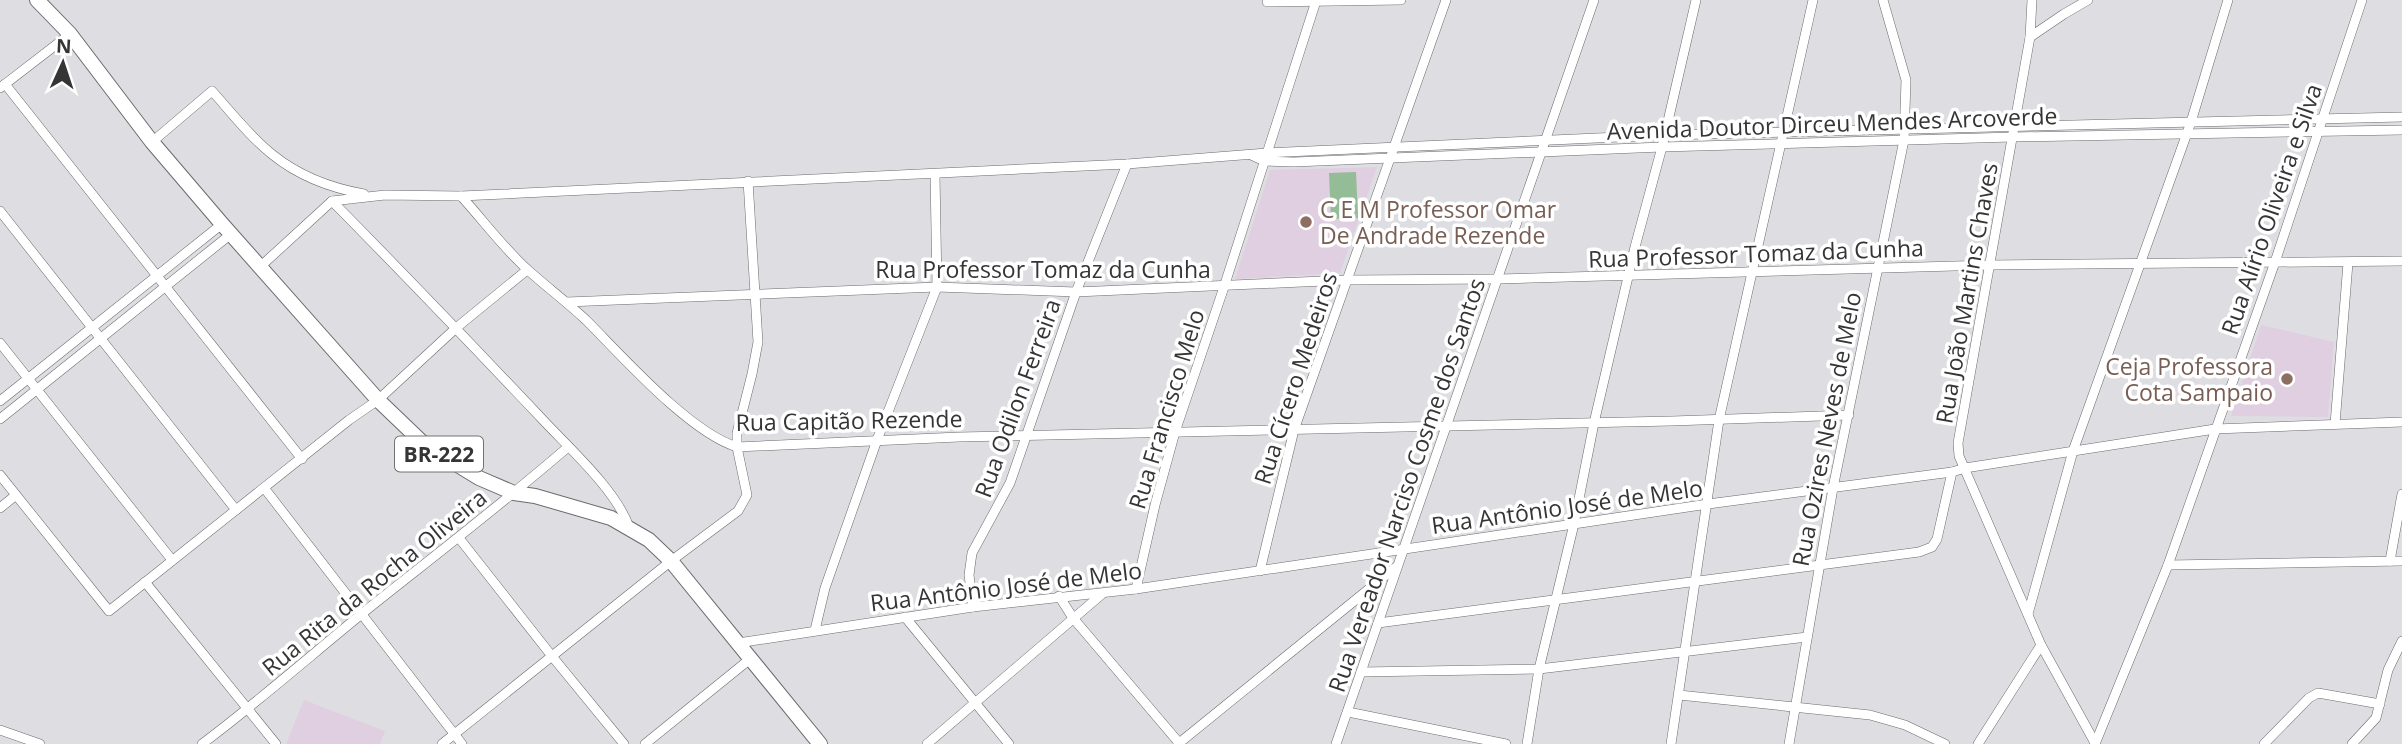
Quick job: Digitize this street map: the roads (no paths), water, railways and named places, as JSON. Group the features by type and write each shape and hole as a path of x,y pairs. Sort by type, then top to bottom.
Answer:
{"main road":[{"name":"BR-222","path":"37,0 70,34 152,142 226,229 378,400 425,445 479,478 514,494 535,496 594,513 629,527 658,547 820,744"}],"street":[{"path":"1266,2 1401,0"},
{"name":"Rua Cícero Medeiros","path":"1260,571 1294,430 1446,0"},
{"name":"Rua Vereador Narciso Cosme dos Santos","path":"1336,744 1594,0"},
{"path":"1527,744 1539,668 1574,524 1594,423 1696,0"},
{"path":"1671,744 1719,420 1813,0"},
{"name":"Rua Ozires Neves de Melo","path":"1789,744 1833,488 1904,140 1906,80 1883,0"},
{"name":"Rua João Martins Chaves","path":"2032,0 2030,37 2014,137 1958,443 1959,456 2041,645 2095,743"},
{"path":"2030,37 2088,0"},
{"path":"2028,614 2073,451 2191,122 2228,0"},
{"name":"Rua Alírio Oliveira e Silva","path":"2095,743 2168,565 2275,262 2362,0"},
{"name":"Rua Francisco Melo","path":"1136,589 1175,432 1316,1"},
{"path":"70,34 3,86 302,459"},
{"path":"152,142 212,91 272,155 335,188 375,196"},
{"name":"Avenida Doutor Dirceu Mendes Arcoverde","path":"1392,153 1664,135 2402,117"},
{"name":"Avenida Doutor Dirceu Mendes Arcoverde","path":"1266,157 1541,152 2014,137 2402,130"},
{"path":"261,266 332,201 375,196 461,196 748,180 1127,164 1251,155 1266,157"},
{"name":"Rua Odilon Ferreira","path":"973,607 969,575 972,553 1000,505 1076,292 1127,164"},
{"path":"815,630 825,588 877,440 937,287 935,173"},
{"path":"442,744 551,655 738,511 747,495 737,447 738,424 756,356 756,292 748,180"},
{"name":"Rua Capitão Rezende","path":"461,196 527,270 567,302 643,377 705,431 722,442 737,447 1027,435 1447,427 1849,415"},
{"path":"332,201 568,447 614,499 629,527"},
{"path":"0,211 236,510"},
{"path":"0,401 157,277 226,229"},
{"path":"0,419 165,288 226,229"},
{"name":"Rua Professor Tomaz da Cunha","path":"567,302 756,292 937,287 1076,292 1346,280 1498,279 2140,262 2402,261"},
{"path":"2335,424 2348,263"},
{"path":"0,475 109,611 378,400 456,328 527,270"},
{"path":"0,343 172,560"},
{"name":"Rua Antônio José de Melo","path":"738,643 973,607 1136,589 1708,504 1952,472 2215,429 2402,422"},
{"name":"Rua Rita da Rocha Oliveira","path":"202,744 460,538 568,447"},
{"path":"1378,624 1919,552 1934,545 1952,472"},
{"path":"265,489 462,744"},
{"path":"2390,561 2402,494"},
{"path":"0,508 16,495"},
{"path":"460,538 624,744"},
{"path":"2168,565 2402,561"},
{"path":"1059,596 1073,618 1179,744 1398,566"},
{"path":"145,582 276,744"},
{"path":"927,744 1103,593"},
{"path":"905,617 1009,744"},
{"path":"1362,672 1539,668 1807,637"},
{"path":"2352,744 2376,718 2388,670 2402,641"},
{"path":"1978,744 2041,645"},
{"path":"645,744 750,659"},
{"path":"2264,744 2309,698 2318,693 2380,704"},
{"path":"1679,695 1889,720 1905,724 1945,744"},
{"path":"1348,712 1506,744"},
{"path":"0,730 40,744"}],"place":[{"name":"C E M Professor Omar De Andrade Rezende","path":"1306,222"},
{"name":"Ceja Professora Cota Sampaio","path":"2287,379"}]}
